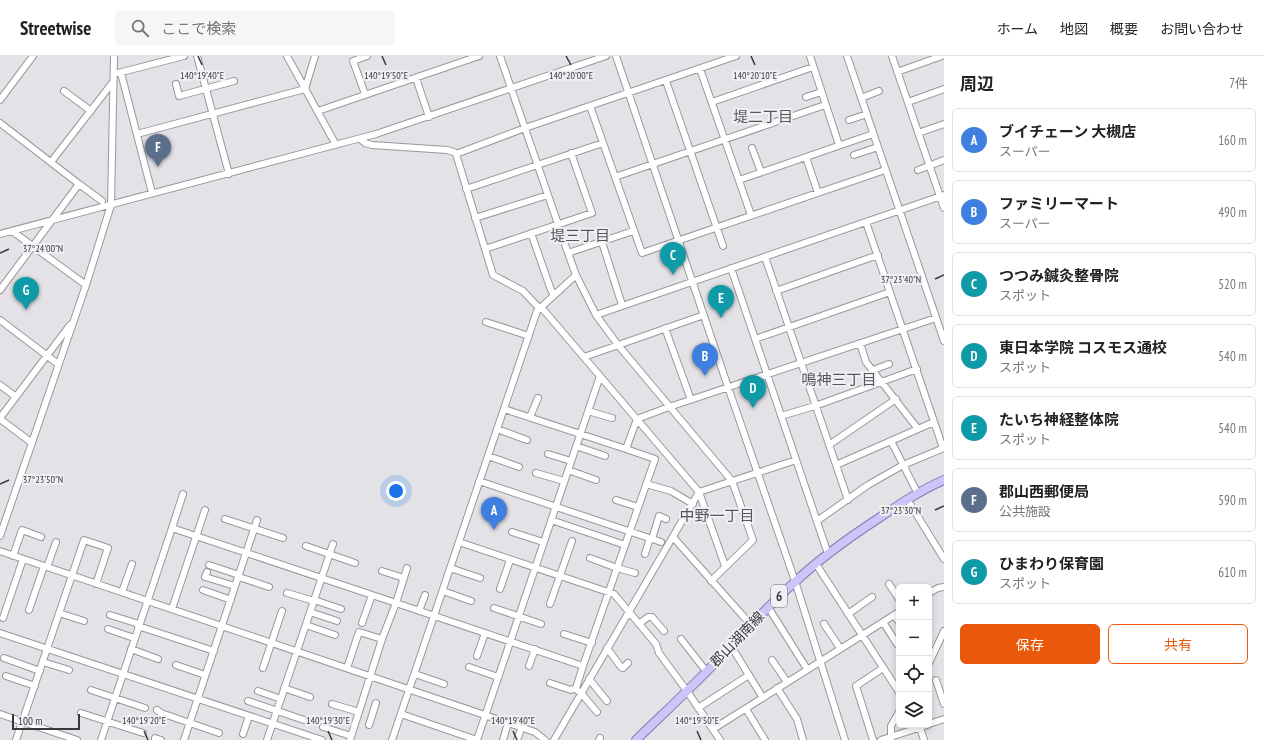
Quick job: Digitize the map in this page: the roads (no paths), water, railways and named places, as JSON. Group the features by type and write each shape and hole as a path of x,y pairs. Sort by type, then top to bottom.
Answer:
{"main road":[{"name":"郡山湖南線","path":"636,740 687,691 750,625 795,581 828,554 917,492 944,480"}],"street":[{"path":"0,100 33,56"},
{"path":"0,536 2,521 32,443 86,285 111,204 114,56"},
{"path":"114,75 184,56"},
{"path":"197,56 229,174"},
{"path":"287,56 336,145"},
{"path":"305,89 315,56"},
{"path":"365,94 353,61 367,56"},
{"path":"318,111 416,78 466,58 479,56"},
{"path":"500,56 576,275 596,315 618,345 732,481 753,540 711,581"},
{"path":"0,234 360,139 512,89 606,56"},
{"path":"616,56 795,581 845,740"},
{"path":"456,154 526,128 736,56"},
{"path":"810,56 839,145"},
{"path":"847,56 944,341"},
{"path":"892,56 918,133 942,196 944,208"},
{"path":"897,72 942,56"},
{"path":"712,102 813,67"},
{"path":"700,69 751,215"},
{"path":"121,73 152,193"},
{"path":"416,78 429,117"},
{"path":"176,84 179,96 234,81"},
{"path":"666,81 723,246"},
{"path":"51,162 113,82"},
{"path":"137,134 305,89"},
{"path":"908,102 944,89"},
{"path":"64,91 91,111"},
{"path":"861,98 879,91"},
{"path":"806,97 821,92"},
{"path":"615,177 825,105"},
{"path":"590,106 642,253 885,170"},
{"path":"849,120 867,114"},
{"path":"0,123 102,201"},
{"path":"918,133 944,124"},
{"path":"739,180 873,134"},
{"path":"360,139 365,143 372,145 447,150 456,154 493,275 523,291 540,307 699,492 725,566"},
{"path":"466,189 603,142"},
{"path":"854,155 878,147"},
{"path":"752,148 761,172"},
{"path":"484,249 592,213 571,154"},
{"path":"806,157 818,193"},
{"path":"918,170 944,160"},
{"path":"0,290 79,184"},
{"path":"475,218 548,195"},
{"path":"596,315 942,196"},
{"path":"817,521 868,485 903,466 944,448 866,222"},
{"path":"12,231 86,285"},
{"path":"568,253 633,231"},
{"path":"531,233 554,295"},
{"path":"602,242 622,305"},
{"path":"776,291 878,256"},
{"path":"765,257 848,500"},
{"path":"731,268 828,554"},
{"path":"392,740 537,311 576,275"},
{"path":"755,339 890,292"},
{"path":"584,357 704,315"},
{"path":"637,419 936,318"},
{"path":"0,320 58,364"},
{"path":"32,443 0,418 74,320"},
{"path":"486,322 528,336"},
{"path":"665,328 691,400"},
{"path":"860,343 866,362 918,429"},
{"path":"873,370 889,364"},
{"path":"781,416 815,406 917,369"},
{"path":"401,714 477,740 600,376"},
{"path":"0,385 16,397"},
{"path":"530,417 538,398"},
{"path":"829,445 896,399"},
{"path":"504,409 655,459 583,666 579,691"},
{"path":"588,411 612,418"},
{"path":"626,450 637,419"},
{"path":"836,465 934,422"},
{"path":"497,429 527,440"},
{"path":"891,441 917,492"},
{"path":"576,446 605,456"},
{"path":"548,454 571,461"},
{"path":"488,456 519,467"},
{"path":"554,740 579,691 589,679 699,492 796,460"},
{"path":"568,470 596,480"},
{"path":"536,473 564,482"},
{"path":"480,481 661,542"},
{"path":"646,484 671,491 693,504"},
{"path":"100,740 183,494"},
{"path":"907,499 944,559"},
{"path":"616,500 638,507"},
{"path":"172,609 205,510"},
{"path":"645,554 659,516 666,519"},
{"path":"225,519 283,538"},
{"path":"184,740 257,520"},
{"path":"551,520 625,545"},
{"path":"172,528 583,666"},
{"path":"13,556 22,530 41,537"},
{"path":"512,532 543,542"},
{"path":"673,537 750,625"},
{"path":"16,740 84,540 108,548 96,584"},
{"path":"550,604 572,541"},
{"path":"29,610 56,542"},
{"path":"459,542 615,595 656,644 659,653 720,740"},
{"path":"267,740 333,544"},
{"path":"306,546 355,563"},
{"path":"0,552 522,727 535,732 545,740"},
{"path":"590,558 635,573"},
{"path":"3,618 23,559"},
{"path":"500,589 510,560"},
{"path":"122,592 132,564"},
{"path":"816,564 896,688"},
{"path":"208,565 269,587"},
{"path":"323,727 350,738 407,568"},
{"path":"450,568 480,578"},
{"path":"382,571 404,578"},
{"path":"207,572 205,578 236,586"},
{"path":"889,584 896,594"},
{"path":"932,592 938,588 944,587"},
{"path":"203,590 231,600"},
{"path":"443,591 471,601"},
{"path":"286,593 341,609"},
{"path":"362,622 372,595"},
{"path":"419,611 425,596"},
{"path":"848,614 872,597"},
{"path":"494,608 541,624"},
{"path":"768,608 807,669"},
{"path":"263,668 282,610"},
{"path":"59,612 84,621"},
{"path":"310,612 337,621"},
{"path":"110,615 214,651"},
{"path":"713,729 840,648 896,615"},
{"path":"639,624 648,616 652,617 664,631"},
{"path":"883,622 896,642"},
{"path":"824,624 840,648"},
{"path":"306,625 335,634"},
{"path":"108,629 134,638"},
{"path":"932,657 944,631"},
{"path":"347,668 360,632 382,640"},
{"path":"0,633 322,740"},
{"path":"477,656 485,633"},
{"path":"564,634 592,643"},
{"path":"681,639 706,671"},
{"path":"731,646 763,698"},
{"path":"607,648 621,667 623,668 628,663"},
{"path":"130,649 158,659"},
{"path":"529,666 535,649"},
{"path":"4,658 40,671"},
{"path":"772,660 787,682"},
{"path":"43,662 69,670"},
{"path":"176,665 206,675"},
{"path":"469,667 498,677"},
{"path":"873,740 856,686 883,668"},
{"path":"415,674 444,684"},
{"path":"698,708 749,675"},
{"path":"6,676 35,686"},
{"path":"589,679 607,701"},
{"path":"936,680 944,704"},
{"path":"550,683 579,691 597,712"},
{"path":"284,688 310,697"},
{"path":"778,688 797,720 803,740"},
{"path":"91,690 145,708"},
{"path":"258,691 281,699"},
{"path":"363,699 378,704 369,725"},
{"path":"248,702 304,720"},
{"path":"332,704 359,712"},
{"path":"746,709 765,740"},
{"path":"157,710 159,710 160,713 219,733"},
{"path":"81,713 143,733"},
{"path":"0,714 77,740"},
{"path":"243,734 249,716"},
{"path":"891,738 891,726 896,717"},
{"path":"932,724 944,719"},
{"path":"503,740 508,723"},
{"path":"517,740 522,727"},
{"path":"881,740 891,738 915,728"},
{"path":"921,728 924,740"}],"place":[{"name":"郡山西郵便局","path":"158,167"},
{"name":"つつみ鍼灸整骨院","path":"673,275"},
{"name":"ひまわり保育園","path":"26,310"},
{"name":"たいち神経整体院","path":"721,318"},
{"name":"ファミリーマート","path":"705,376"},
{"name":"東日本学院 コスモス通校","path":"753,408"},
{"name":"ブイチェーン 大槻店","path":"494,530"}],"district":[{"name":"堤二丁目","path":"763,117"},
{"name":"堤三丁目","path":"580,236"},
{"name":"鳴神三丁目","path":"839,380"},
{"name":"中野一丁目","path":"717,516"}]}
